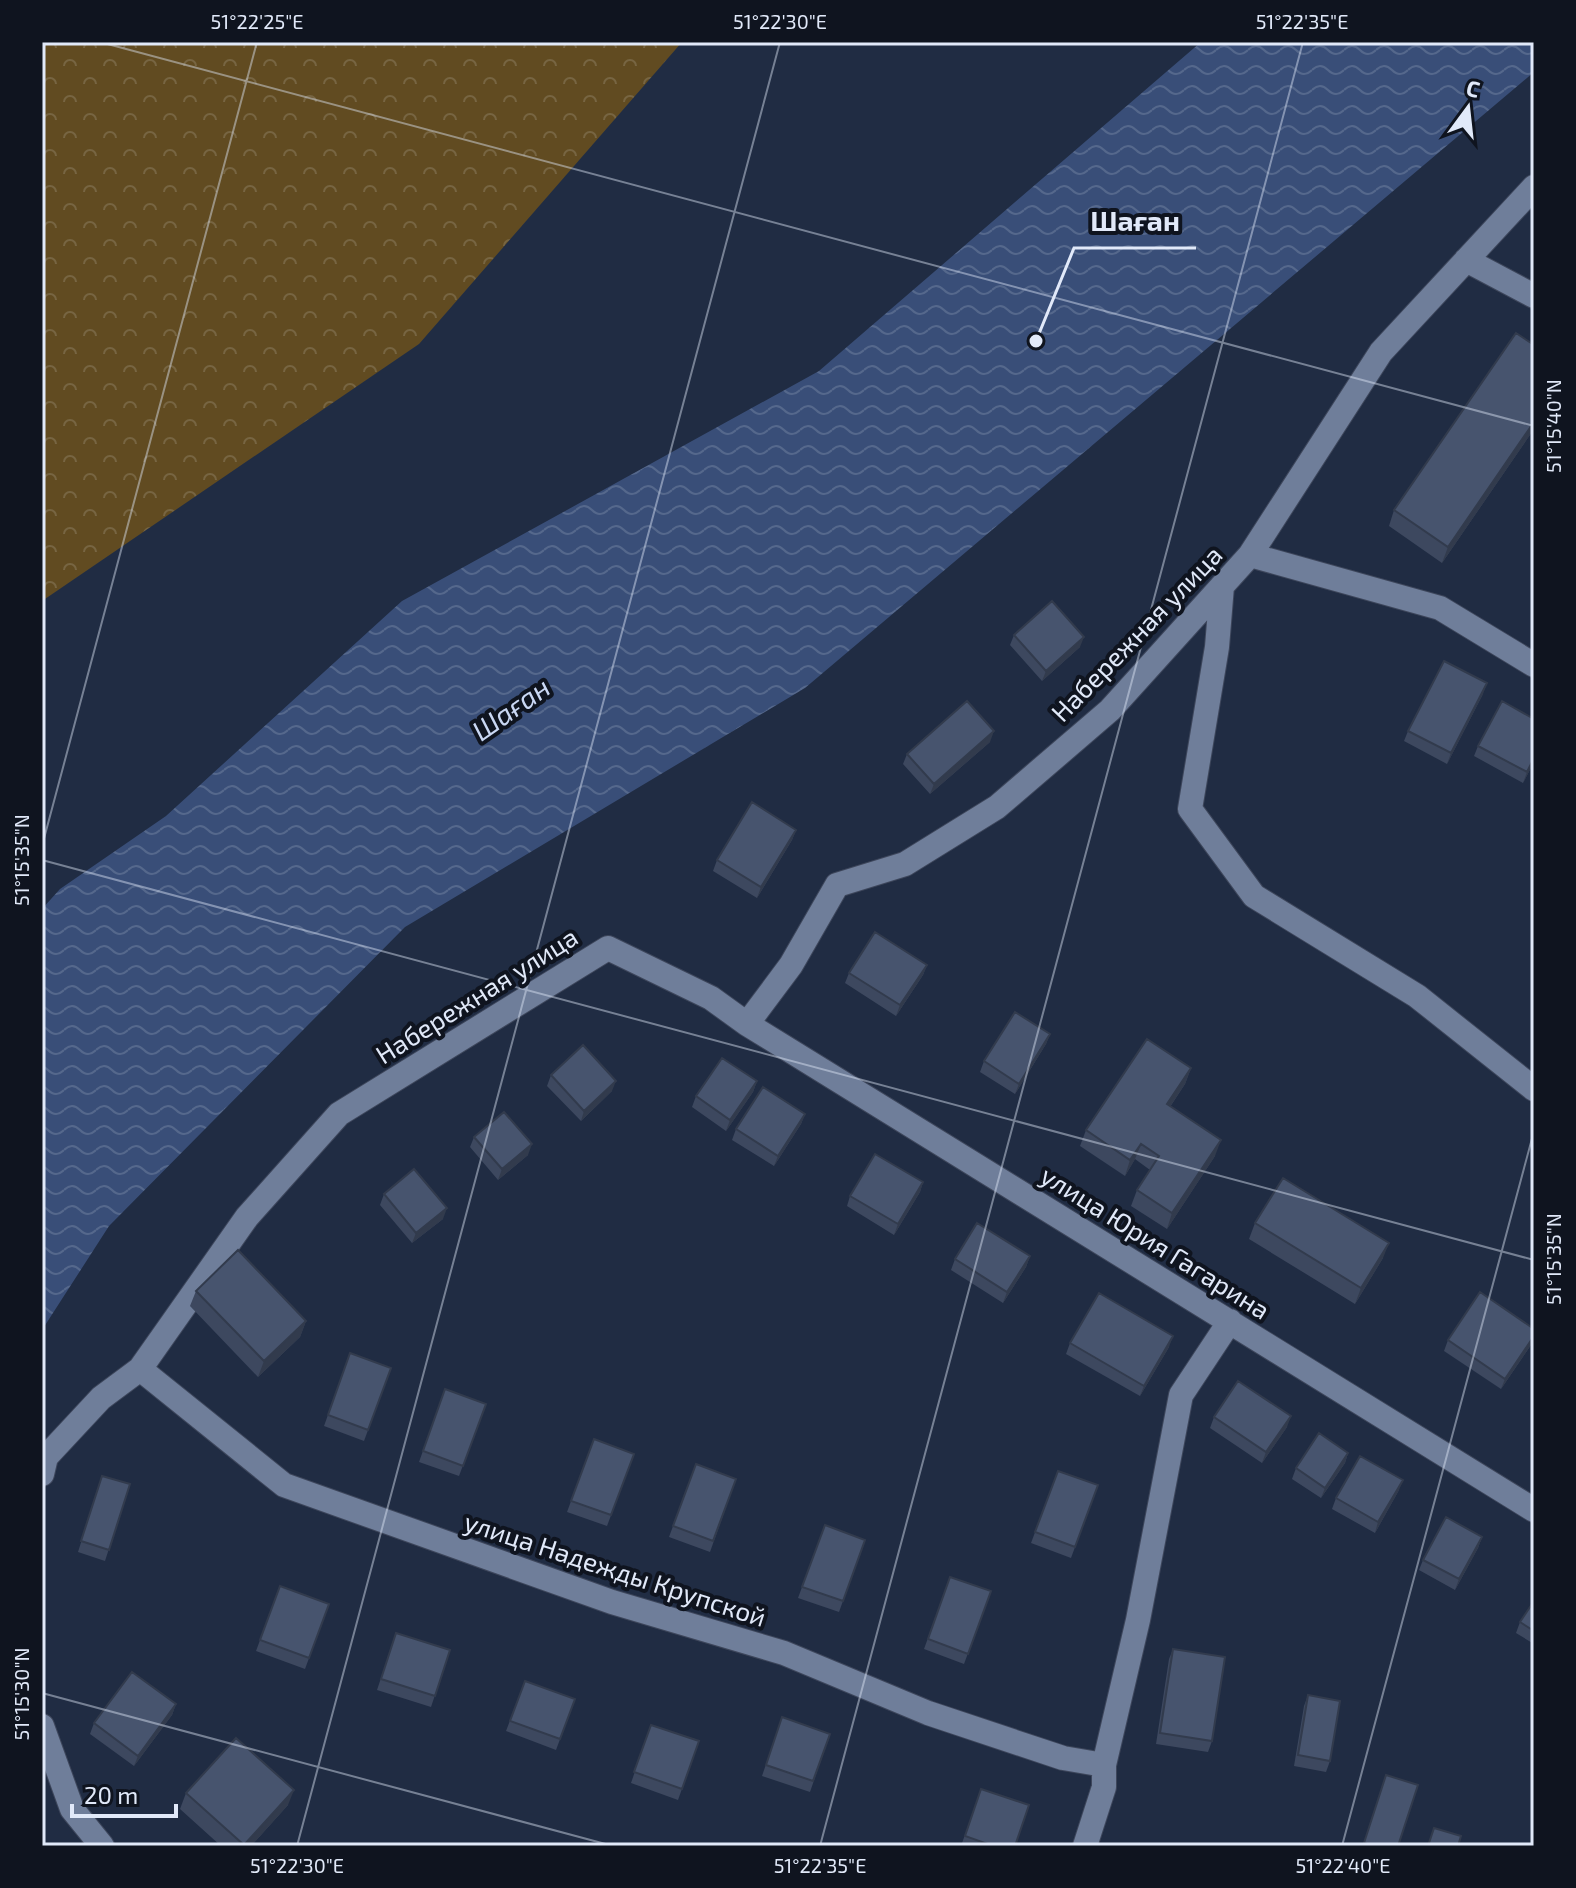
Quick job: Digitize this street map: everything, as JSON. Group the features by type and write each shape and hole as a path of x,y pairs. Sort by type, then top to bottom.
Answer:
{"street":[{"name":"Набережная улица","path":"42,1474 46,1457 101,1398 140,1369 247,1217 339,1114 608,948 711,998 747,1024 791,965 837,885 905,864 997,807 1110,710 1250,555 1381,352 1534,187"},
{"path":"1466,260 1534,296"},
{"path":"1250,555 1440,608 1534,665"},
{"path":"1222,586 1217,647 1190,809 1254,896 1417,996 1534,1089"},
{"name":"улица Юрия Гагарина","path":"747,1024 1534,1510"},
{"path":"1085,1846 1104,1787 1104,1765 1138,1620 1181,1395 1230,1321"},
{"name":"улица Надежды Крупской","path":"140,1369 284,1485 612,1602 784,1653 928,1713 1063,1758 1104,1765"},
{"path":"42,1726 72,1809 102,1846"}],"green space":[{"path":"42,42 682,42 419,344 42,601"}],"water":[{"path":"1201,42 1534,42 1534,72 805,688 405,927 109,1226 42,1330 42,909 60,889 166,816 402,601 819,371"}],"building":[{"path":"1516,333 1534,345 1534,422 1448,547 1394,510"},
{"path":"1052,601 1084,637 1046,671 1014,635"},
{"path":"1444,661 1487,683 1451,753 1408,731"},
{"path":"967,701 994,731 934,784 907,754"},
{"path":"1502,701 1534,719 1534,758 1527,772 1478,746"},
{"path":"752,802 796,830 761,887 717,860"},
{"path":"875,932 927,965 900,1005 849,973"},
{"path":"1015,1012 1050,1034 1019,1084 984,1061"},
{"path":"1147,1039 1191,1068 1167,1104 1221,1140 1172,1213 1137,1190 1159,1156 1141,1144 1130,1160 1086,1130"},
{"path":"583,1045 616,1081 584,1111 551,1075"},
{"path":"722,1058 757,1081 730,1120 696,1096"},
{"path":"763,1087 805,1114 778,1156 736,1129"},
{"path":"504,1112 532,1144 502,1169 474,1137"},
{"path":"875,1154 923,1182 898,1224 850,1196"},
{"path":"414,1169 447,1208 416,1233 384,1194"},
{"path":"1283,1178 1389,1243 1361,1288 1255,1223"},
{"path":"977,1223 1030,1256 1007,1292 955,1259"},
{"path":"238,1250 306,1321 264,1361 196,1291"},
{"path":"1480,1292 1534,1329 1534,1336 1505,1379 1448,1340"},
{"path":"1099,1293 1173,1336 1144,1386 1070,1343"},
{"path":"350,1353 391,1368 368,1430 328,1415"},
{"path":"1238,1381 1291,1416 1266,1452 1214,1417"},
{"path":"445,1389 486,1404 463,1466 423,1451"},
{"path":"1319,1433 1348,1453 1325,1488 1296,1468"},
{"path":"594,1439 634,1454 611,1515 571,1501"},
{"path":"1360,1456 1403,1480 1378,1522 1336,1498"},
{"path":"696,1464 736,1479 713,1541 673,1526"},
{"path":"1058,1471 1098,1485 1075,1547 1035,1532"},
{"path":"102,1476 130,1484 109,1550 81,1541"},
{"path":"1446,1517 1482,1537 1459,1579 1423,1560"},
{"path":"825,1525 865,1540 843,1601 802,1587"},
{"path":"950,1577 991,1591 968,1654 928,1639"},
{"path":"280,1586 329,1604 309,1658 260,1640"},
{"path":"1534,1601 1534,1631 1520,1622"},
{"path":"396,1633 450,1650 435,1696 381,1679"},
{"path":"1173,1649 1225,1657 1212,1741 1160,1733"},
{"path":"132,1672 176,1704 138,1756 94,1723"},
{"path":"525,1681 575,1699 560,1739 510,1721"},
{"path":"1308,1695 1340,1701 1330,1761 1298,1755"},
{"path":"782,1717 830,1734 813,1781 766,1765"},
{"path":"651,1725 699,1741 682,1789 634,1772"},
{"path":"236,1738 294,1790 244,1845 186,1793"},
{"path":"1386,1775 1418,1785 1398,1846 1373,1846 1364,1843"},
{"path":"981,1789 1029,1805 1015,1846 993,1846 965,1836"},
{"path":"1434,1828 1461,1836 1458,1846 1428,1846"}],"place":[{"name":"Шаған","path":"1036,341"}]}
